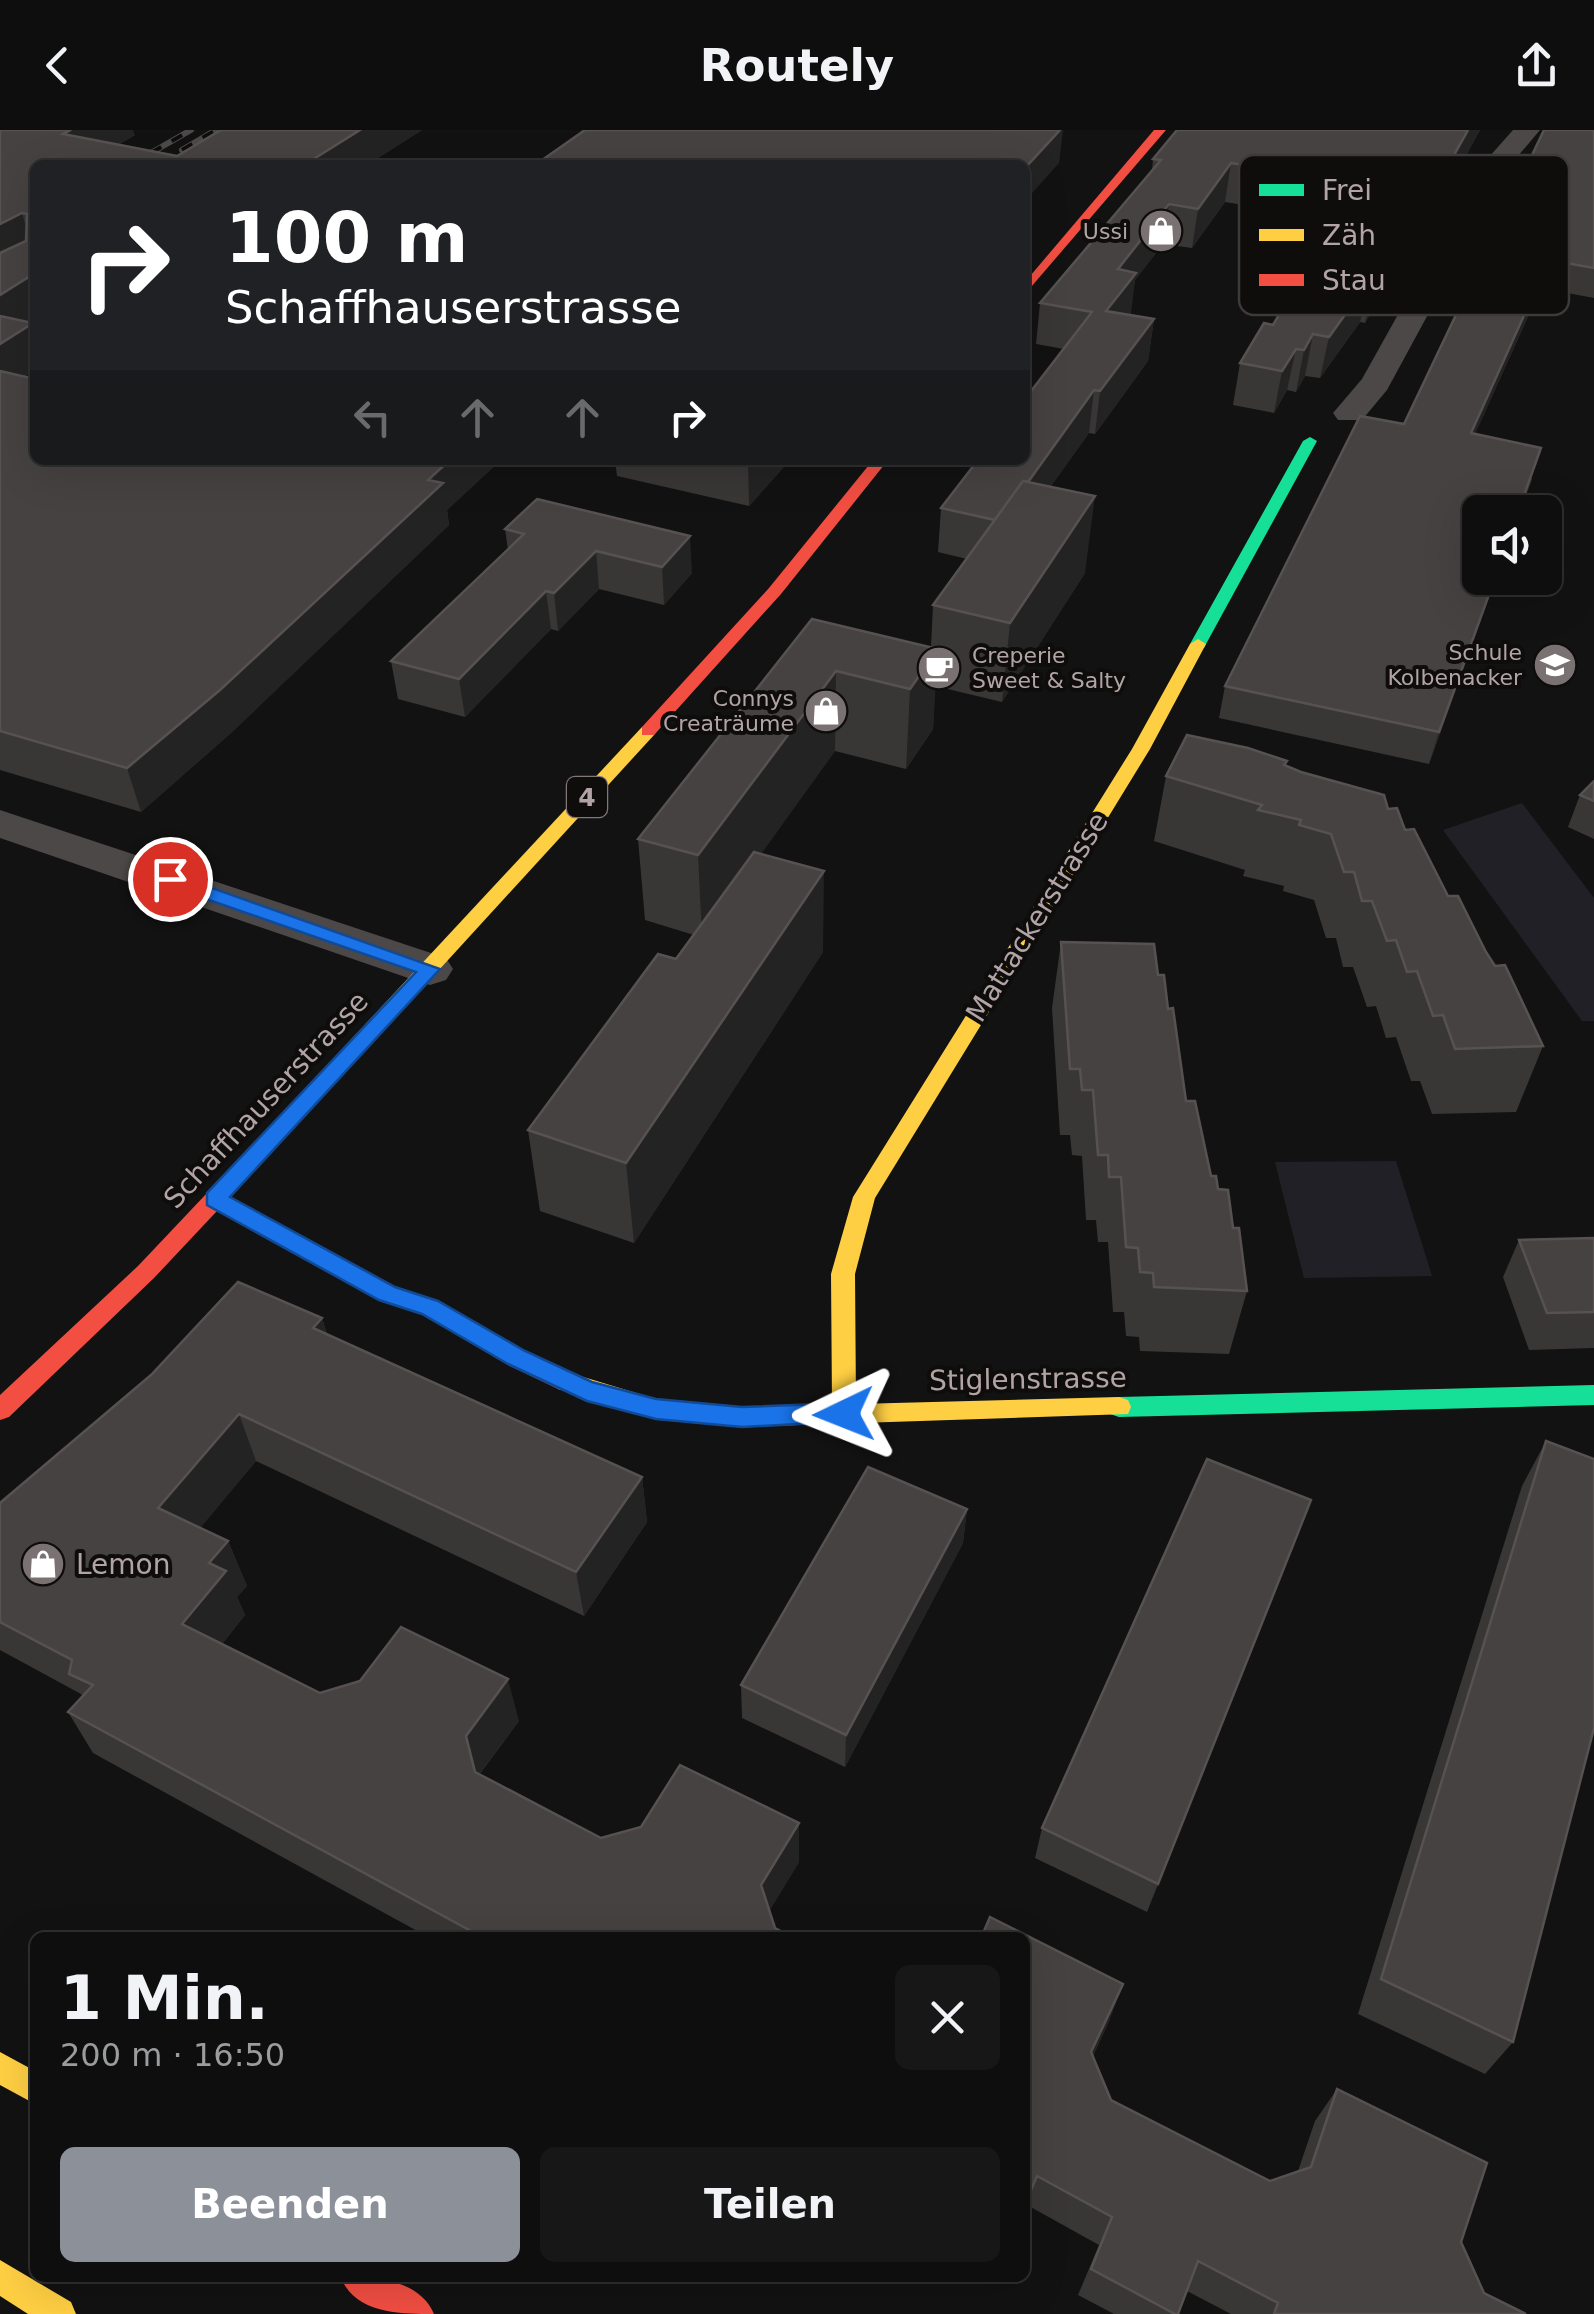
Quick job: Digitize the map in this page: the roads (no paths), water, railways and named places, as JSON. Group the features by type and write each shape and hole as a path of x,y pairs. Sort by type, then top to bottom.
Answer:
{"main road":[{"path":"1030,284 1160,130"},
{"name":"Mattackerstrasse","path":"844,1414 843,1274 864,1197 1141,749 1310,441"},
{"name":"Schaffhauserstrasse","path":"0,1410 87,1332 430,969 775,591 878,465"},
{"name":"Stiglenstrasse","path":"214,1199 388,1294 430,1307 516,1358 587,1391 656,1409 742,1417 1594,1395"},
{"path":"0,2068 30,2085"},
{"path":"0,2278 59,2314"},
{"path":"365,2282 418,2314"}],"street":[{"path":"1505,155 1527,130"},
{"path":"1350,414 1376,384 1414,315"},
{"path":"0,823 430,969"}],"railway":[{"path":"139,160 191,130"},
{"path":"182,150 216,130"}],"place":[{"name":"Ussi","path":"1161,231"},
{"name":"Schule Kolbenacker","path":"1555,665"},
{"name":"Creperie Sweet & Salty","path":"939,668"},
{"name":"Connys Creaträume","path":"826,711"},
{"name":"Lemon","path":"43,1564"}]}
